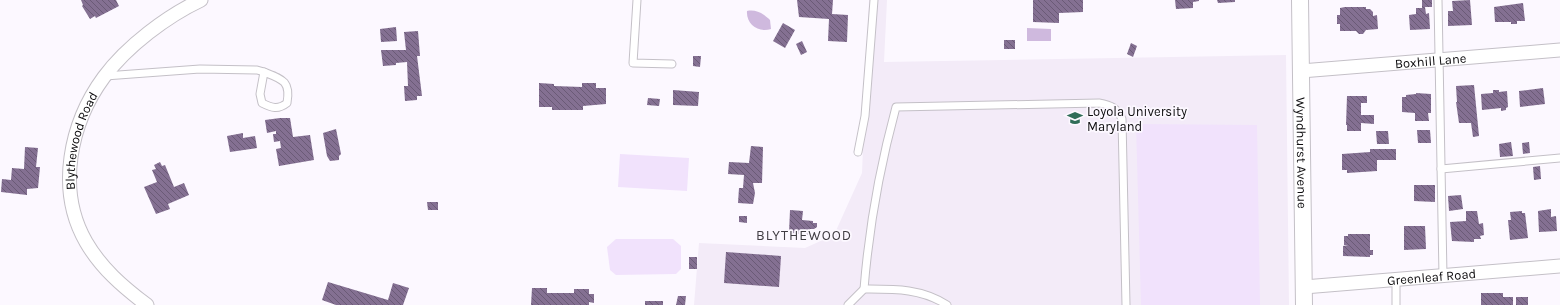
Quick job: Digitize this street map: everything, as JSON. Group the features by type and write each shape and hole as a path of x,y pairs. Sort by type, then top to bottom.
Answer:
{"street":[{"name":"Blythewood Road","path":"147,305 113,277 97,258 79,227 71,200 70,170 76,137 88,107 105,76 131,49 164,22 201,0"},
{"name":"Wyndhurst Avenue","path":"1300,0 1304,305"},
{"name":"Boxhill Lane","path":"1301,71 1560,50"},
{"name":"Greenleaf Road","path":"1304,287 1560,266"}],"lane":[{"path":"637,0 633,63 672,64"},
{"path":"858,152 866,116 874,0"},
{"path":"1438,0 1443,276"},
{"path":"105,76 200,68 245,69 264,72 282,79 287,86 288,103 281,108 272,108 262,103 260,94 264,72"},
{"path":"848,305 864,288 869,237 876,193 896,107 1098,103 1111,105 1118,111 1122,119 1126,305"},
{"path":"1441,169 1560,158"},
{"path":"1396,280 1396,305"},
{"path":"864,288 918,292 929,295 947,305"}],"shaded area":[{"name":"Loyola University Maryland","path":"869,0 887,0 884,62 1286,55 1289,305 694,305 699,243 805,248 834,235 862,173"},
{"path":"747,11 760,12 770,20 771,29 762,30 754,27 747,16"},
{"path":"1027,28 1051,29 1051,41 1027,41"},
{"path":"1136,124 1257,125 1260,305 1141,305"},
{"path":"620,154 689,158 687,191 618,187"},
{"path":"616,239 673,239 681,246 681,269 676,274 616,275 610,270 607,247"}],"building":[{"path":"81,0 116,0 119,6 96,18 95,16 90,19 82,6"},
{"path":"797,0 833,0 832,14 848,15 847,42 828,41 829,19 799,17"},
{"path":"1033,0 1083,0 1083,12 1059,13 1059,23 1033,22"},
{"path":"1175,0 1199,1 1193,2 1193,8 1176,9"},
{"path":"1217,0 1235,0 1235,2 1218,3"},
{"path":"1422,0 1432,0 1432,7 1425,7 1426,14 1429,13 1430,29 1410,30 1409,15 1416,14 1416,8 1422,8"},
{"path":"1470,0 1472,25 1448,26 1448,11 1453,11 1452,1"},
{"path":"1523,3 1525,21 1517,21 1517,24 1511,24 1511,22 1495,22 1494,7"},
{"path":"1366,7 1366,9 1370,9 1373,12 1373,16 1377,15 1378,29 1366,30 1363,34 1359,34 1356,31 1340,31 1340,24 1337,24 1337,15 1340,15 1340,8"},
{"path":"783,23 795,30 785,48 773,41"},
{"path":"396,27 397,41 381,42 380,29"},
{"path":"418,31 420,56 417,56 422,96 417,96 417,100 405,101 404,86 408,86 407,62 383,66 381,50 406,50 404,32"},
{"path":"1004,40 1015,40 1015,49 1004,49"},
{"path":"802,41 807,52 801,55 796,44"},
{"path":"1131,43 1137,46 1133,57 1127,54"},
{"path":"693,56 701,56 700,67 693,66"},
{"path":"539,83 554,84 554,86 582,87 582,83 596,83 596,88 606,88 606,104 583,106 583,110 552,110 552,107 539,107"},
{"path":"1474,85 1479,136 1473,137 1471,123 1459,123 1456,102 1456,86"},
{"path":"1543,88 1545,104 1520,107 1519,91"},
{"path":"673,90 699,92 698,106 673,105"},
{"path":"1493,90 1499,90 1499,92 1507,91 1508,107 1506,110 1501,111 1501,108 1482,110 1481,94 1493,93"},
{"path":"1416,93 1431,94 1431,113 1428,113 1429,121 1415,121 1415,113 1402,112 1402,97"},
{"path":"1347,96 1367,96 1367,103 1361,103 1361,115 1374,115 1374,124 1361,123 1361,131 1347,131"},
{"path":"648,98 660,99 659,106 647,105"},
{"path":"290,118 293,137 310,135 314,160 279,166 276,149 281,148 280,141 274,142 273,134 276,134 276,131 267,133 265,120"},
{"path":"336,129 341,154 339,156 339,160 330,161 327,156 323,133"},
{"path":"1417,130 1430,130 1431,143 1418,143"},
{"path":"1376,131 1388,131 1389,144 1377,144"},
{"path":"243,133 243,138 255,136 257,148 230,152 227,136"},
{"path":"1511,142 1513,156 1500,157 1499,144"},
{"path":"1529,142 1530,153 1523,154 1522,143"},
{"path":"751,146 763,147 762,183 753,183 755,193 753,204 738,203 739,188 743,188 744,175 728,174 729,162 749,163"},
{"path":"25,147 38,148 36,167 40,167 38,188 27,189 27,195 1,192 2,179 11,180 12,168 24,169"},
{"path":"1370,149 1396,149 1396,160 1377,160 1377,171 1347,173 1347,170 1342,170 1342,154 1370,152"},
{"path":"160,162 162,166 165,165 174,187 184,183 189,195 168,204 170,209 156,214 144,187 157,182 152,170 156,169 154,165"},
{"path":"1540,166 1541,179 1534,180 1533,167"},
{"path":"1414,185 1435,185 1435,202 1414,201"},
{"path":"1461,195 1463,209 1449,211 1448,196"},
{"path":"427,202 438,202 438,210 428,210"},
{"path":"1551,209 1551,217 1556,216 1557,231 1539,232 1538,211"},
{"path":"790,210 803,211 802,220 813,221 813,223 817,223 817,227 810,229 809,235 789,233"},
{"path":"1466,211 1477,211 1479,224 1483,223 1484,235 1480,236 1481,239 1474,239 1474,242 1452,241 1450,222 1466,221"},
{"path":"1522,211 1522,213 1525,213 1528,238 1510,240 1508,220 1511,220 1510,212"},
{"path":"739,216 747,216 747,223 739,222"},
{"path":"1404,226 1425,226 1426,249 1404,250"},
{"path":"1348,234 1370,234 1370,250 1373,250 1373,255 1370,255 1370,257 1343,256 1343,246 1348,245 1344,245 1344,236 1348,236"},
{"path":"726,252 781,256 779,287 724,283"},
{"path":"689,257 697,257 697,269 689,269"},
{"path":"328,282 388,300 393,283 409,288 403,305 336,305 322,300"},
{"path":"532,288 547,288 547,293 574,293 574,289 589,289 589,294 594,294 594,303 589,302 589,305 531,305"},
{"path":"1481,293 1503,293 1503,297 1513,297 1513,305 1481,305"},
{"path":"678,296 686,296 685,305 676,305"},
{"path":"1516,297 1528,297 1528,305 1516,305"},
{"path":"645,301 663,301 663,305 645,305"}],"place":[{"name":"Loyola University Maryland","path":"1075,118"}],"district":[{"name":"BLYTHEWOOD","path":"804,235"}]}
